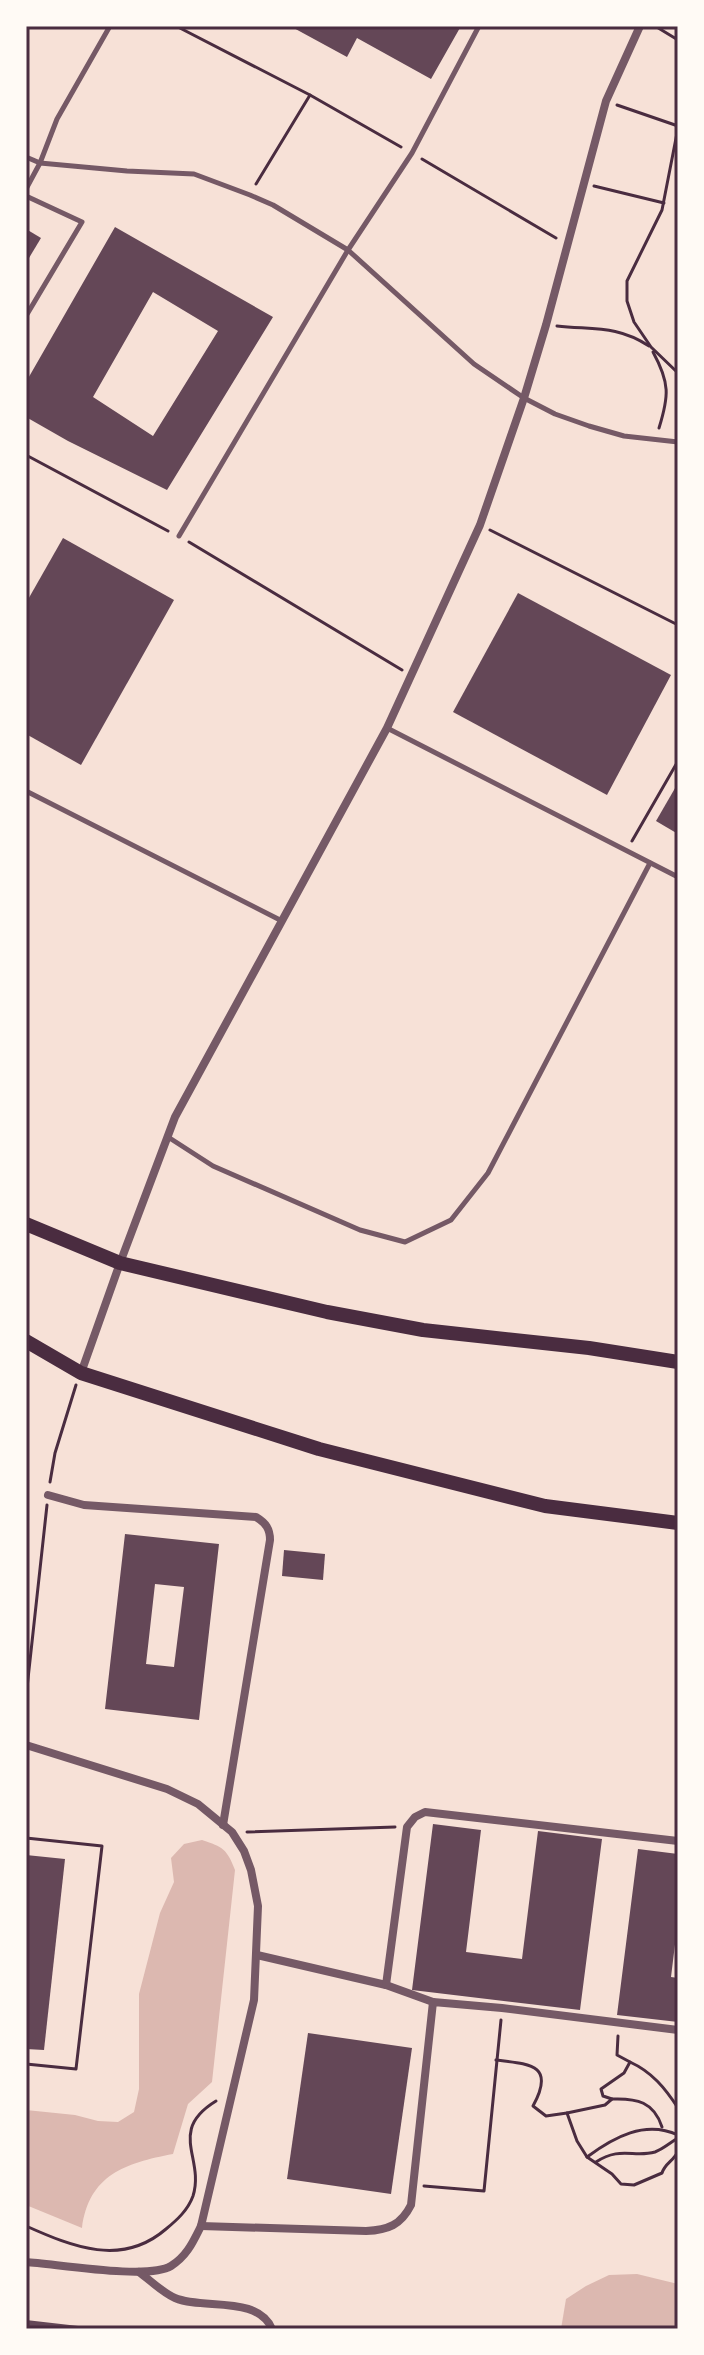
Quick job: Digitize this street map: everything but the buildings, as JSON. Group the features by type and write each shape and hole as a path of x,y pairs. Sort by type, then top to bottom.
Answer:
{"main road":[{"path":"26,1224 120,1263 327,1312 409,1327 678,1362"},
{"path":"26,1341 81,1373 319,1449 545,1506 678,1523"}],"street":[{"path":"81,1373 175,1117 387,728 480,525 546,325 606,101 640,26"},
{"path":"48,1495 84,1505 256,1517 270,1530 223,1825"},
{"path":"26,1745 167,1789 198,1804 232,1832 244,1851 258,1906 254,2000 201,2226 188,2253 169,2268 139,2272 26,2262"},
{"path":"386,1985 407,1827 415,1817 425,1812 678,1841"},
{"path":"257,1955 386,1985 433,2002 678,2030"},
{"path":"201,2226 384,2230 397,2225 411,2205 433,2002"},
{"path":"139,2272 176,2298 249,2309 267,2318 272,2329"}],"lane":[{"path":"26,189 57,119 110,26"},
{"path":"179,536 348,250 412,153 479,26"},
{"path":"26,157 40,163 194,174 273,205 348,250 474,364 524,398 555,414 589,426 624,436 678,442"},
{"path":"26,196 82,222 26,316"},
{"path":"387,728 678,877"},
{"path":"26,791 282,921"},
{"path":"168,1137 213,1166 360,1230 405,1242 451,1220 488,1173 650,863"}],"path":[{"path":"176,26 310,95 566,244"},
{"path":"655,26 678,40"},
{"path":"250,195 310,95"},
{"path":"606,101 678,127 664,203 627,281 627,301 634,322 661,367 668,400 655,439"},
{"path":"584,184 664,203"},
{"path":"546,325 612,329 633,336 651,347 678,373"},
{"path":"26,455 179,536 412,676"},
{"path":"480,525 678,625"},
{"path":"627,850 678,761"},
{"path":"26,1697 55,1453 81,1373"},
{"path":"232,1832 407,1827"},
{"path":"26,1838 102,1846 76,2069 26,2064"},
{"path":"413,2185 484,2191 502,2008"},
{"path":"620,2022 617,2055 654,2076 678,2108"},
{"path":"496,2060 530,2064 537,2069 540,2086 533,2106 546,2116 605,2105 612,2099"},
{"path":"630,2062 624,2073 601,2089 603,2096 631,2099 650,2106 662,2128"},
{"path":"26,2226 64,2243 82,2247 124,2250 143,2246 173,2223 187,2208 193,2195 196,2179 189,2138 192,2126 210,2105 221,2099 231,2101"},
{"path":"567,2113 577,2141 587,2157 621,2184 634,2185 662,2173 678,2151"},
{"path":"587,2157 618,2136 642,2130 662,2128 678,2136 656,2152 624,2152 596,2163"}],"shaded area":[{"path":"202,1840 223,1850 235,1870 212,2082 188,2104 173,2154 140,2162 112,2174 92,2195 82,2228 26,2205 26,2110 118,2122 134,2112 139,2089 139,1994 160,1913 174,1882 171,1858 184,1844"},
{"path":"637,2274 678,2284 678,2329 561,2329 566,2299 609,2275"}]}
